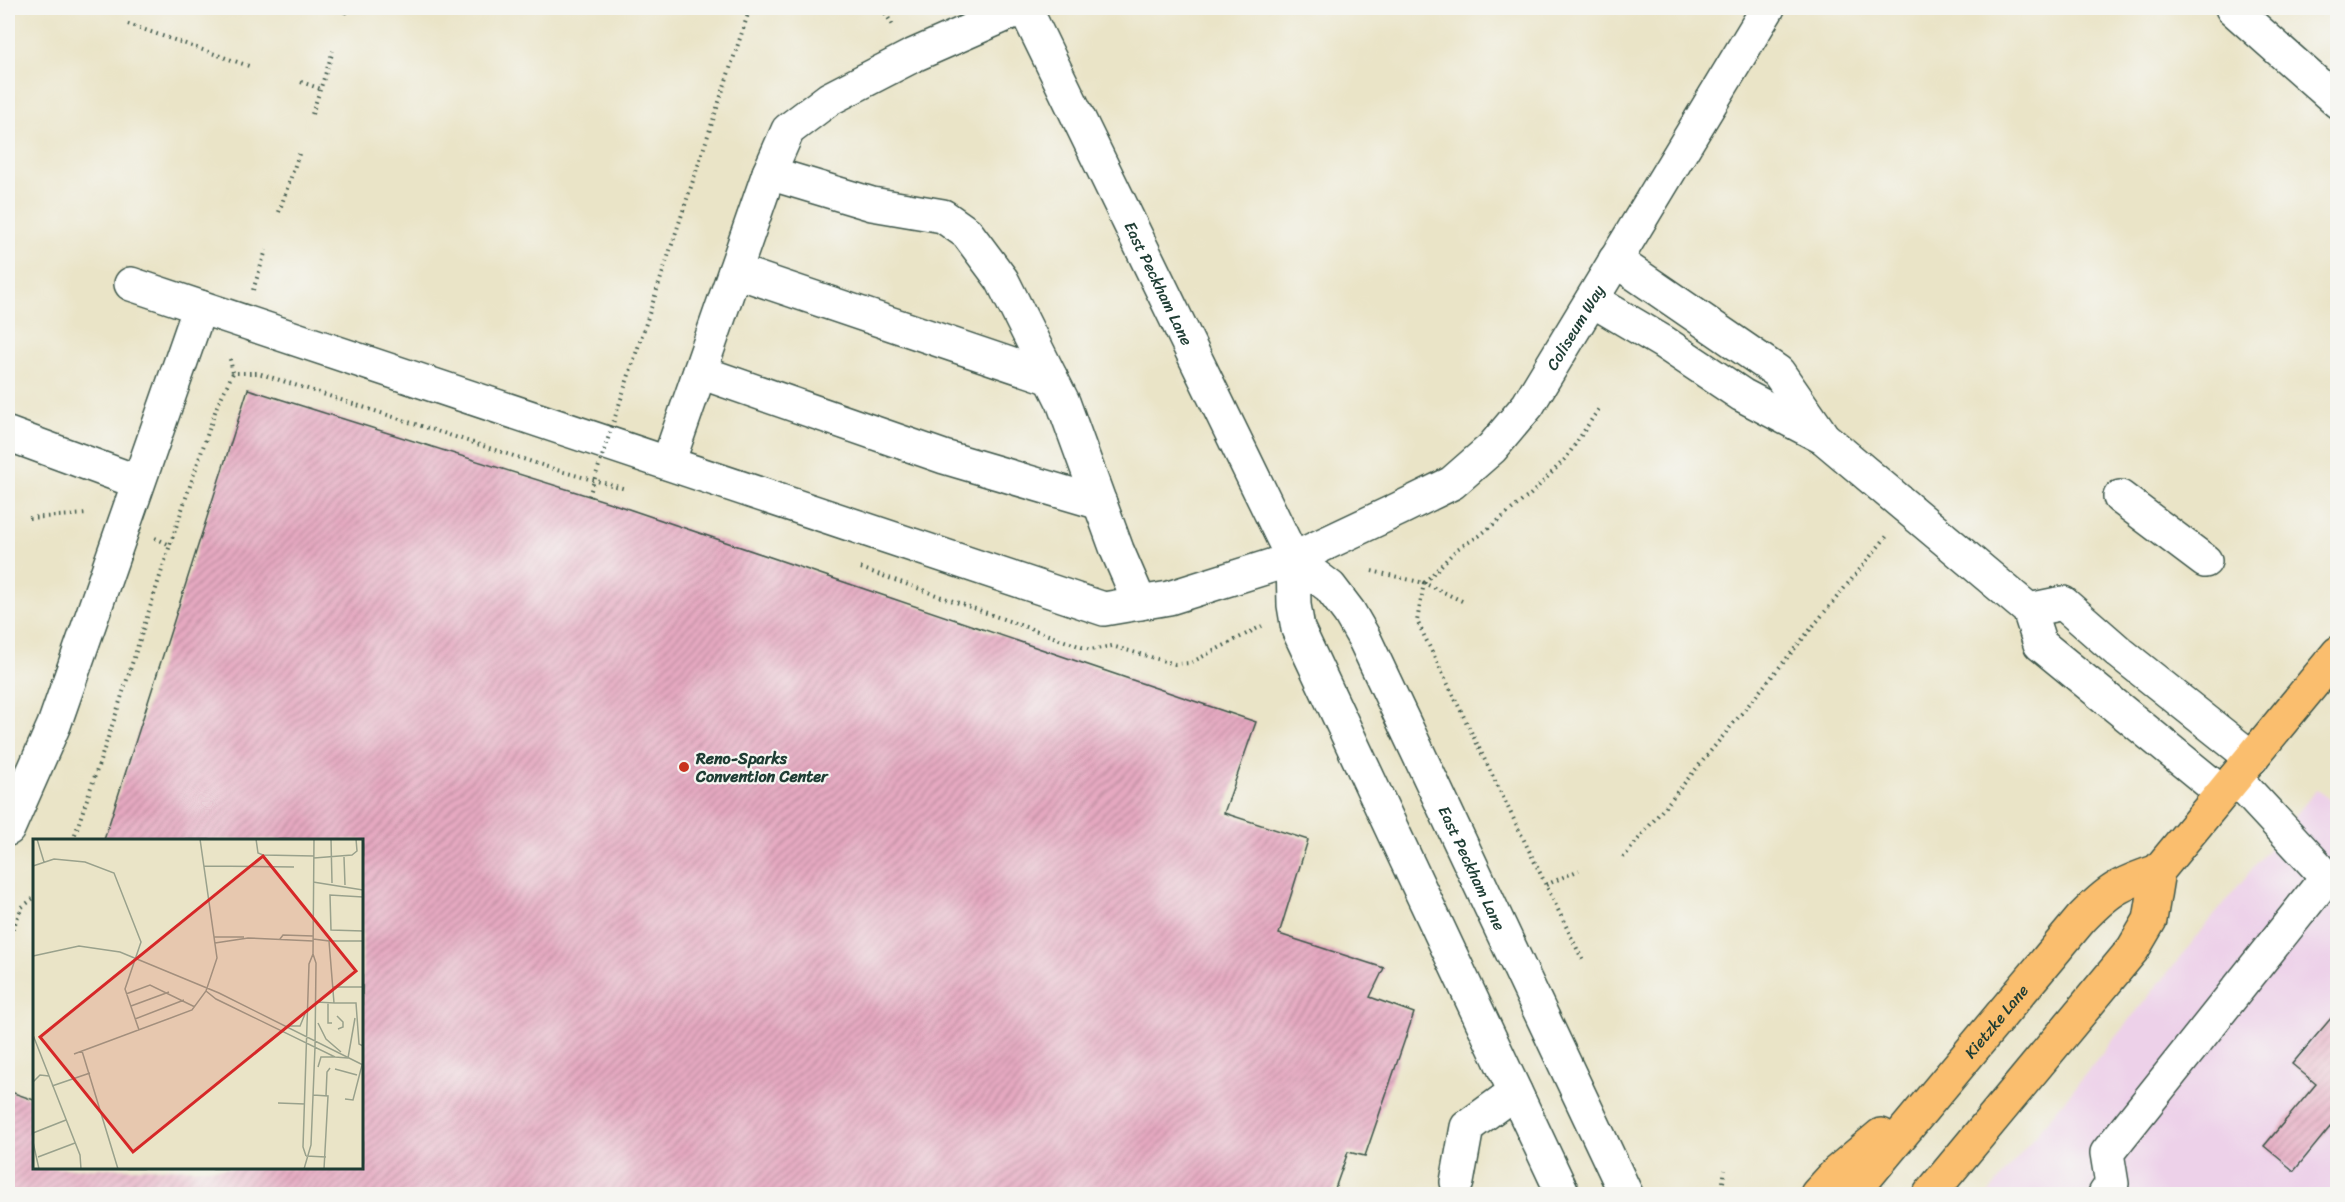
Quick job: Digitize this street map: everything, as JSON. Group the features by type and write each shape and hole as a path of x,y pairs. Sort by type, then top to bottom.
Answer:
{"main road":[{"path":"1930,1194 2133,949 2150,920 2158,871 2337,653"},
{"name":"Kietzke Lane","path":"1852,1194 2080,920 2101,898 2123,882 2158,871"},
{"path":"1817,1194 1837,1172 1947,1080"}],"street":[{"path":"131,285 668,463 769,173 788,130 829,99 912,56 1021,8"},
{"name":"East Peckham Lane","path":"1025,8 1293,559 1294,605 1298,629 1563,1194"},
{"name":"Coliseum Way","path":"668,463 1104,609 1169,598 1293,559 1452,483 1492,448 1528,405 1768,8"},
{"path":"2232,8 2337,102"},
{"path":"769,173 872,204 943,216 967,233 1002,280 1063,402 1117,550 1140,603"},
{"path":"1616,260 1778,372 1824,438"},
{"path":"735,271 1051,378"},
{"path":"1592,300 1663,342 1742,395 1824,438 2029,610 2040,644 2236,776"},
{"path":"8,829 54,724 200,307"},
{"path":"700,372 944,457 1100,503"},
{"path":"8,434 138,482"},
{"path":"2120,497 2205,561"},
{"name":"East Peckham Lane","path":"1293,559 1330,586 1364,638 1626,1194"},
{"path":"2029,610 2063,603 2119,652 2332,881 2107,1153 2114,1191"},
{"path":"1457,1182 1467,1128 1515,1092"}],"path":[{"path":"345,14 347,8"},
{"path":"590,496 750,8"},
{"path":"128,24 252,67"},
{"path":"312,114 333,51"},
{"path":"301,82 321,89"},
{"path":"279,212 300,151"},
{"path":"251,296 266,250"},
{"path":"73,839 116,717 217,406 233,373 230,359"},
{"path":"233,373 258,373 560,471 628,490"},
{"path":"1584,963 1417,621 1424,583 1457,549 1479,536 1532,494 1566,458 1600,407"},
{"path":"1623,858 1909,509"},
{"path":"29,518 87,514"},
{"path":"151,536 170,545"},
{"path":"854,565 1090,650 1112,646 1175,664 1190,663 1262,626"},
{"path":"1372,571 1424,583 1462,601"},
{"path":"1125,649 1127,644"},
{"path":"1546,885 1579,870"},
{"path":"8,940 22,907 33,899"},
{"path":"1721,1194 1725,1170"}],"shaded area":[{"path":"2317,789 2337,805 2337,1194 1988,1194"}],"building":[{"name":"Reno-Sparks Convention Center","path":"248,389 608,502 1256,722 1224,813 1308,840 1279,934 1384,968 1370,997 1414,1013 1365,1156 1348,1152 1333,1194 8,1194 8,1091 33,1100 33,1169 363,1169 363,839 104,839"},
{"path":"2338,1010 2338,1123 2335,1121 2294,1171 2264,1146 2316,1084 2292,1064"}],"place":[{"name":"Reno-Sparks Convention Center","path":"684,767"}]}
